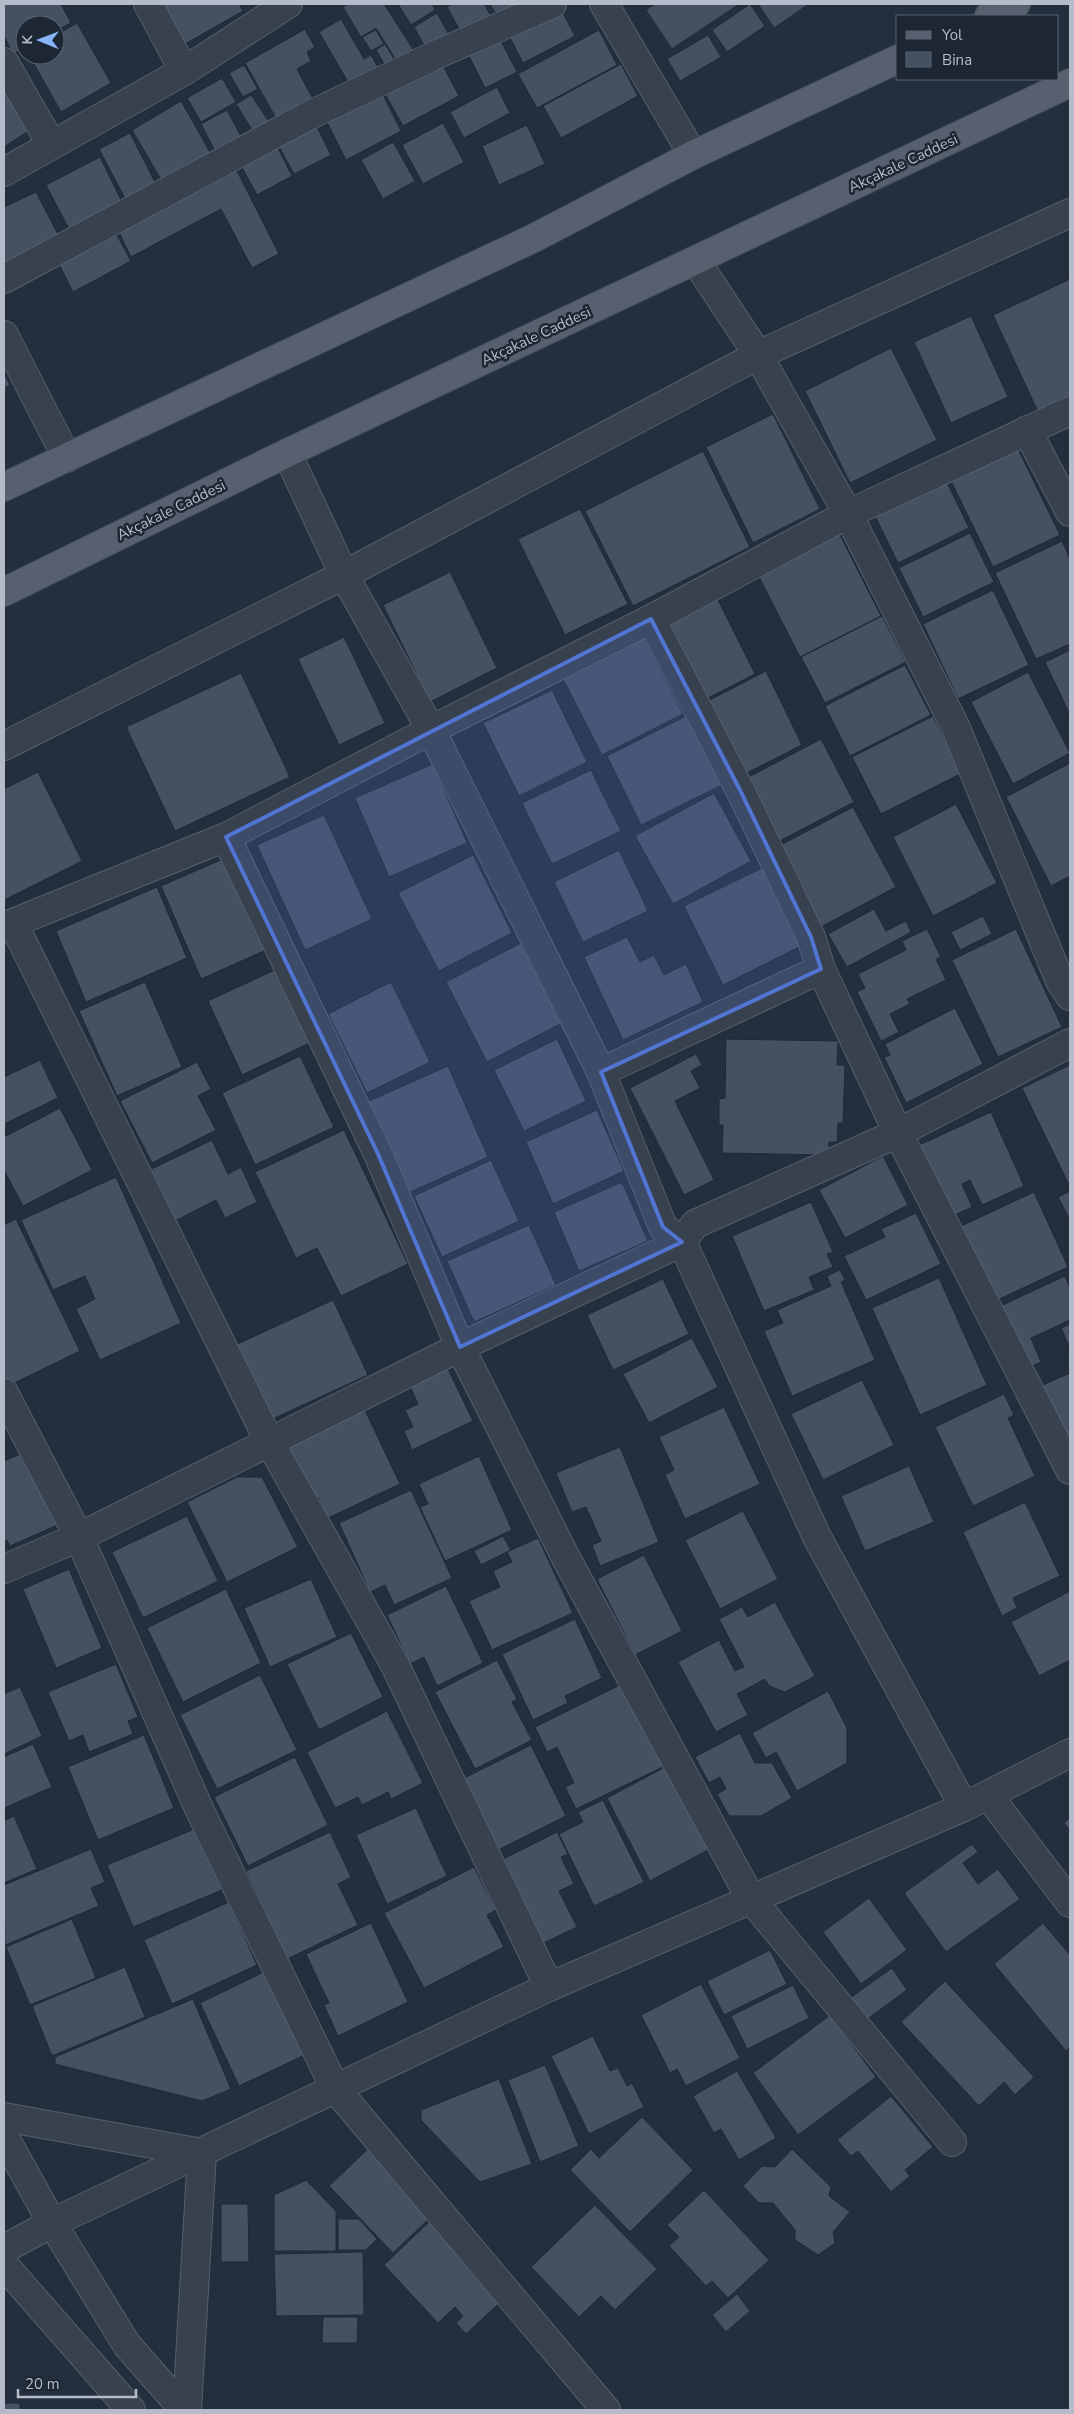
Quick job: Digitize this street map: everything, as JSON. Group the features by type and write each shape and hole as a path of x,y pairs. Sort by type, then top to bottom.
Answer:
{"main road":[{"path":"991,15 1016,4"},
{"path":"4,487 534,238 694,155 896,60"},
{"name":"Akçakale Caddesi","path":"4,592 287,453 1070,83"}],"street":[{"path":"148,4 184,71"},
{"path":"4,172 184,71 288,4"},
{"path":"4,279 306,117 440,53 552,4"},
{"path":"604,4 694,155"},
{"path":"4,62 51,144"},
{"path":"4,746 344,575 758,355 1070,213"},
{"path":"696,261 758,355 848,514 955,726 1060,981 1070,996"},
{"path":"4,335 67,458"},
{"path":"549,1987 395,1665 269,1441 9,925 226,837 431,730 651,619 848,514 1070,411"},
{"path":"1027,430 1070,512"},
{"path":"287,453 344,575 431,730 601,1072 663,1227 682,1242 817,1538 964,1807"},
{"path":"651,619 774,858 812,937 821,969 898,1134 1070,1470"},
{"path":"226,837 378,1154 460,1346 566,1558 751,1900 952,2142"},
{"path":"601,1072 821,969"},
{"path":"4,1569 79,1537 460,1346 682,1242 695,1224 898,1134 1070,1043"},
{"path":"4,1393 79,1537 200,1811 334,2088 606,2410"},
{"path":"4,2249 52,2223 549,1987 964,1807 1070,1753"},
{"path":"988,1795 1070,1903"},
{"path":"4,2117 202,2153"},
{"path":"4,2136 52,2223 127,2345 185,2410"},
{"path":"185,2410 202,2153"},
{"path":"4,2265 132,2410"}],"highlighted area":[{"path":"651,619 740,790 811,937 821,969 601,1072 663,1227 682,1242 460,1347 378,1154 226,837"}],"building":[{"path":"4,4 61,4 71,23 65,26 65,15 15,15 15,53 13,54 4,36"},
{"path":"163,4 239,4 243,11 185,44"},
{"path":"348,4 384,4 418,57 401,68 376,28 361,37 343,7"},
{"path":"398,4 432,4 435,10 411,25"},
{"path":"452,4 484,4 491,16 462,34 447,7"},
{"path":"490,4 532,4 501,22"},
{"path":"655,4 738,5 672,49 646,10"},
{"path":"750,4 765,26 727,52 712,30"},
{"path":"758,4 809,4 774,28"},
{"path":"560,7 575,36 523,63 508,34"},
{"path":"437,13 452,40 429,54 414,27"},
{"path":"341,19 364,59 371,55 381,72 352,89 319,32"},
{"path":"77,23 111,83 61,112 35,65 65,65 65,30"},
{"path":"305,29 315,47 307,52 311,61 297,69 313,99 277,120 245,63"},
{"path":"376,30 384,44 371,51 362,37"},
{"path":"599,30 617,65 537,108 518,74"},
{"path":"498,35 517,72 485,88 467,52"},
{"path":"708,35 721,57 680,81 667,59"},
{"path":"385,44 398,65 389,72 376,50"},
{"path":"441,62 459,96 403,126 384,92"},
{"path":"621,64 638,96 561,138 543,106"},
{"path":"244,65 258,89 243,97 229,73"},
{"path":"222,78 236,102 201,122 187,98"},
{"path":"497,87 510,113 464,138 450,112"},
{"path":"4,90 30,130 4,147"},
{"path":"381,91 401,131 346,160 326,120"},
{"path":"251,95 270,123 254,133 236,104"},
{"path":"181,101 214,159 166,188 132,130"},
{"path":"227,110 242,138 216,153 201,124"},
{"path":"315,123 331,155 294,174 277,143"},
{"path":"443,123 464,162 423,184 402,145"},
{"path":"527,125 545,164 499,185 482,146"},
{"path":"130,133 158,188 128,204 99,149"},
{"path":"275,142 292,176 257,195 239,162"},
{"path":"393,142 415,181 383,199 361,160"},
{"path":"100,157 124,206 71,233 46,185"},
{"path":"233,163 279,254 252,268 221,209 131,257 115,224"},
{"path":"36,192 61,240 4,269 4,207"},
{"path":"113,228 131,261 73,292 56,258"},
{"path":"1070,279 1070,402 1040,416 993,315"},
{"path":"971,316 1008,397 951,423 914,342"},
{"path":"891,348 937,440 850,483 805,391"},
{"path":"4,373 10,385 4,388"},
{"path":"773,414 820,509 753,543 706,447"},
{"path":"1016,445 1060,535 993,567 949,477"},
{"path":"703,451 750,547 633,606 585,511"},
{"path":"945,478 969,528 898,563 874,514"},
{"path":"580,509 628,604 565,635 518,539"},
{"path":"838,531 881,616 800,657 757,573"},
{"path":"970,533 994,582 923,617 899,568"},
{"path":"1062,541 1070,559 1070,644 1036,659 995,573"},
{"path":"450,572 497,668 430,702 383,605"},
{"path":"713,590 755,674 704,700 662,616"},
{"path":"993,590 1029,665 958,699 923,624"},
{"path":"882,616 906,662 825,703 801,657"},
{"path":"641,631 683,714 602,755 560,673"},
{"path":"344,637 385,723 339,745 298,659"},
{"path":"1070,650 1070,715 1045,662"},
{"path":"905,665 931,715 850,756 825,706"},
{"path":"766,671 802,745 739,777 702,704"},
{"path":"1028,672 1070,753 1013,784 971,702"},
{"path":"241,673 290,777 175,831 126,727"},
{"path":"552,690 587,762 519,796 483,723"},
{"path":"688,715 722,785 641,825 607,756"},
{"path":"933,716 962,773 881,814 852,757"},
{"path":"821,739 854,802 776,843 743,780"},
{"path":"1070,763 1070,876 1051,886 1006,797"},
{"path":"433,764 467,843 389,877 355,798"},
{"path":"591,770 621,831 552,864 522,803"},
{"path":"38,772 82,861 4,900 4,789"},
{"path":"714,793 751,861 673,904 635,836"},
{"path":"956,804 997,883 933,916 893,837"},
{"path":"853,807 896,887 817,929 775,848"},
{"path":"324,815 372,919 305,950 257,845"},
{"path":"619,850 648,911 583,942 554,882"},
{"path":"232,855 273,947 201,979 161,886"},
{"path":"473,855 512,933 439,971 398,893"},
{"path":"766,866 805,944 723,985 684,906"},
{"path":"157,887 187,958 86,1002 56,931"},
{"path":"874,909 886,931 906,921 911,932 847,967 828,934"},
{"path":"983,916 992,934 960,950 951,932"},
{"path":"927,929 941,957 936,959 946,980 907,999 910,1004 890,1014 899,1032 881,1041 857,992 865,988 858,974 906,950 902,941"},
{"path":"1016,929 1062,1027 998,1057 952,960"},
{"path":"627,937 640,962 654,955 664,975 686,964 703,1002 623,1040 584,957"},
{"path":"521,943 562,1023 487,1062 446,982"},
{"path":"279,968 314,1041 242,1075 208,1001"},
{"path":"145,982 182,1067 117,1096 79,1011"},
{"path":"391,982 430,1062 367,1093 328,1014"},
{"path":"955,1008 983,1064 906,1103 884,1057 890,1055 885,1044"},
{"path":"557,1039 586,1101 524,1131 494,1070"},
{"path":"726,1039 838,1041 837,1065 845,1065 843,1123 838,1123 837,1142 829,1142 829,1155 722,1153 723,1125 719,1125 719,1099 725,1098"},
{"path":"696,1054 702,1065 691,1071 700,1088 675,1101 714,1180 684,1195 630,1088"},
{"path":"300,1056 334,1127 255,1165 222,1093"},
{"path":"40,1060 58,1098 4,1124 4,1077"},
{"path":"197,1062 211,1089 198,1096 216,1130 152,1163 120,1101"},
{"path":"1070,1065 1070,1187 1022,1088"},
{"path":"448,1066 488,1157 408,1193 367,1102"},
{"path":"60,1108 92,1170 23,1206 4,1170 4,1137"},
{"path":"597,1110 624,1171 553,1204 526,1142"},
{"path":"991,1112 1024,1186 982,1205 970,1180 962,1184 972,1207 948,1218 915,1147"},
{"path":"344,1130 408,1264 341,1296 317,1248 296,1258 255,1172"},
{"path":"212,1140 228,1174 241,1167 257,1202 225,1218 216,1200 167,1225 143,1173"},
{"path":"883,1156 908,1205 845,1238 819,1190"},
{"path":"491,1160 519,1221 442,1257 414,1196"},
{"path":"116,1177 181,1323 100,1360 76,1309 95,1299 85,1276 53,1290 21,1220"},
{"path":"622,1182 648,1241 579,1271 554,1212"},
{"path":"1070,1191 1070,1220 1058,1197"},
{"path":"1034,1192 1068,1267 991,1303 957,1228"},
{"path":"811,1202 833,1252 827,1254 833,1267 809,1277 814,1290 764,1311 732,1236"},
{"path":"916,1213 941,1264 866,1300 844,1256 885,1237 881,1229"},
{"path":"16,1219 80,1351 4,1388 4,1225"},
{"path":"529,1225 556,1285 474,1322 447,1261"},
{"path":"840,1270 845,1280 841,1282 875,1360 792,1396 764,1331 783,1323 777,1310 831,1286 827,1276"},
{"path":"1065,1276 1070,1288 1070,1320 1031,1338 1041,1362 1023,1370 994,1309"},
{"path":"939,1278 987,1385 920,1415 872,1308"},
{"path":"663,1279 689,1334 613,1370 587,1315"},
{"path":"333,1300 368,1375 268,1421 233,1346"},
{"path":"1070,1324 1070,1348 1061,1328"},
{"path":"692,1338 718,1387 649,1423 623,1374"},
{"path":"447,1367 473,1421 412,1450 404,1431 413,1427 405,1410 418,1404 409,1384"},
{"path":"1070,1373 1070,1456 1036,1388"},
{"path":"862,1380 894,1445 823,1480 791,1414"},
{"path":"1004,1394 1014,1415 1008,1418 1035,1476 973,1506 935,1427"},
{"path":"363,1406 400,1484 328,1518 318,1497 312,1500 284,1444"},
{"path":"724,1407 760,1484 685,1519 665,1475 674,1470 659,1437"},
{"path":"620,1447 659,1542 600,1566 592,1545 601,1541 586,1507 572,1512 556,1473"},
{"path":"30,1450 62,1523 10,1546 7,1540 4,1541 4,1461"},
{"path":"479,1456 512,1530 445,1561 420,1507 428,1504 419,1484"},
{"path":"909,1466 934,1522 865,1551 841,1496"},
{"path":"237,1477 262,1477 298,1547 227,1582 187,1502"},
{"path":"411,1490 452,1578 394,1605 385,1585 370,1592 339,1523"},
{"path":"1025,1502 1060,1576 1013,1598 1017,1608 1002,1616 963,1532"},
{"path":"743,1511 778,1579 720,1609 685,1540"},
{"path":"187,1516 218,1581 143,1618 112,1552"},
{"path":"503,1536 511,1550 481,1565 474,1551"},
{"path":"538,1538 573,1613 492,1650 469,1601 500,1587 493,1571 512,1562 507,1552"},
{"path":"644,1555 682,1631 635,1655 597,1579"},
{"path":"69,1569 102,1648 56,1668 23,1589"},
{"path":"311,1579 337,1637 270,1667 244,1608"},
{"path":"446,1586 483,1663 437,1686 424,1657 410,1664 387,1615"},
{"path":"226,1589 261,1663 183,1702 147,1628"},
{"path":"1070,1591 1070,1660 1039,1676 1011,1622"},
{"path":"775,1602 815,1676 785,1692 769,1686 765,1679 737,1694 748,1715 716,1732 678,1662 719,1640 735,1671 744,1667 719,1619 742,1607 748,1617"},
{"path":"575,1619 602,1678 565,1696 568,1703 533,1720 502,1654"},
{"path":"351,1633 383,1697 319,1730 287,1664"},
{"path":"497,1660 517,1699 512,1702 532,1740 475,1769 435,1692"},
{"path":"116,1664 138,1717 128,1721 133,1734 89,1752 83,1735 69,1741 48,1692"},
{"path":"260,1675 297,1750 217,1789 180,1715"},
{"path":"628,1681 669,1764 576,1809 565,1787 574,1783 557,1747 547,1752 535,1727"},
{"path":"20,1687 42,1736 4,1754 4,1694"},
{"path":"828,1691 847,1728 847,1763 797,1791 776,1752 766,1758 752,1733"},
{"path":"387,1711 423,1783 391,1799 388,1792 362,1805 358,1797 335,1808 307,1752"},
{"path":"740,1733 755,1763 772,1763 792,1798 761,1816 729,1816 717,1794 726,1789 720,1777 709,1783 695,1757"},
{"path":"144,1735 174,1808 98,1840 68,1767"},
{"path":"33,1744 52,1787 4,1808 4,1757"},
{"path":"531,1745 566,1816 496,1851 460,1780"},
{"path":"295,1757 328,1825 248,1866 214,1797"},
{"path":"667,1766 710,1849 650,1881 607,1798"},
{"path":"603,1800 644,1882 594,1906 559,1834 583,1822 578,1812"},
{"path":"416,1808 447,1876 387,1904 356,1835"},
{"path":"14,1816 37,1869 4,1883 4,1821"},
{"path":"1070,1817 1070,1831 1064,1823"},
{"path":"197,1828 222,1890 133,1927 107,1865"},
{"path":"330,1832 351,1877 338,1884 358,1925 287,1959 246,1871"},
{"path":"557,1832 568,1854 561,1857 574,1884 559,1891 577,1927 540,1945 499,1861"},
{"path":"972,1844 978,1852 963,1863 978,1884 998,1869 1020,1899 946,1952 904,1893"},
{"path":"91,1849 105,1882 91,1888 99,1906 5,1945 4,1885"},
{"path":"474,1867 496,1910 487,1915 504,1947 424,1988 384,1913"},
{"path":"869,1898 907,1950 861,1984 823,1932"},
{"path":"229,1902 257,1965 172,2004 144,1940"},
{"path":"72,1919 96,1978 30,2005 6,1947"},
{"path":"371,1923 408,2002 338,2036 324,2005 329,2003 306,1954"},
{"path":"1043,1923 1070,1955 1070,2047 1066,2051 994,1964"},
{"path":"770,1950 787,1984 724,2015 707,1981"},
{"path":"125,1967 145,2017 52,2056 32,2006"},
{"path":"892,1968 907,1990 866,2020 850,1998"},
{"path":"268,1970 307,2054 239,2086 200,2003"},
{"path":"945,1981 1034,2077 1015,2095 1004,2082 979,2106 901,2022"},
{"path":"701,1984 740,2058 686,2086 677,2069 670,2073 641,2015"},
{"path":"793,1985 809,2018 747,2049 731,2016"},
{"path":"193,1999 231,2089 202,2101 55,2064 55,2057"},
{"path":"830,2015 876,2077 798,2135 753,2073"},
{"path":"593,2036 610,2071 618,2068 627,2086 632,2083 644,2107 589,2134 551,2056"},
{"path":"545,2065 579,2146 540,2162 508,2080"},
{"path":"737,2071 776,2138 739,2160 721,2129 714,2133 693,2096"},
{"path":"499,2079 532,2164 480,2182 421,2120 421,2110"},
{"path":"891,2096 933,2147 905,2170 910,2176 891,2192 858,2151 851,2156 837,2140"},
{"path":"642,2117 693,2170 630,2232 570,2170 591,2149 599,2158"},
{"path":"369,2148 433,2215 393,2253 329,2186"},
{"path":"792,2149 831,2187 829,2196 850,2212 833,2232 835,2243 818,2255 795,2240 795,2230 773,2203 759,2203 743,2186 762,2166 775,2167"},
{"path":"306,2180 336,2211 336,2251 274,2251 274,2195"},
{"path":"704,2190 769,2260 728,2298 712,2281 706,2286 669,2246 679,2237 667,2225"},
{"path":"221,2204 248,2204 249,2262 221,2262"},
{"path":"595,2205 657,2269 615,2310 601,2296 579,2317 531,2267"},
{"path":"433,2218 507,2296 466,2334 456,2323 463,2316 455,2307 438,2323 384,2265"},
{"path":"338,2219 359,2219 377,2239 366,2250 338,2250"},
{"path":"363,2252 364,2315 276,2316 274,2254"},
{"path":"737,2294 750,2311 726,2332 712,2315"},
{"path":"323,2317 358,2317 357,2343 322,2343"},
{"path":"4,2403 20,2403 20,2410 4,2410"}]}
